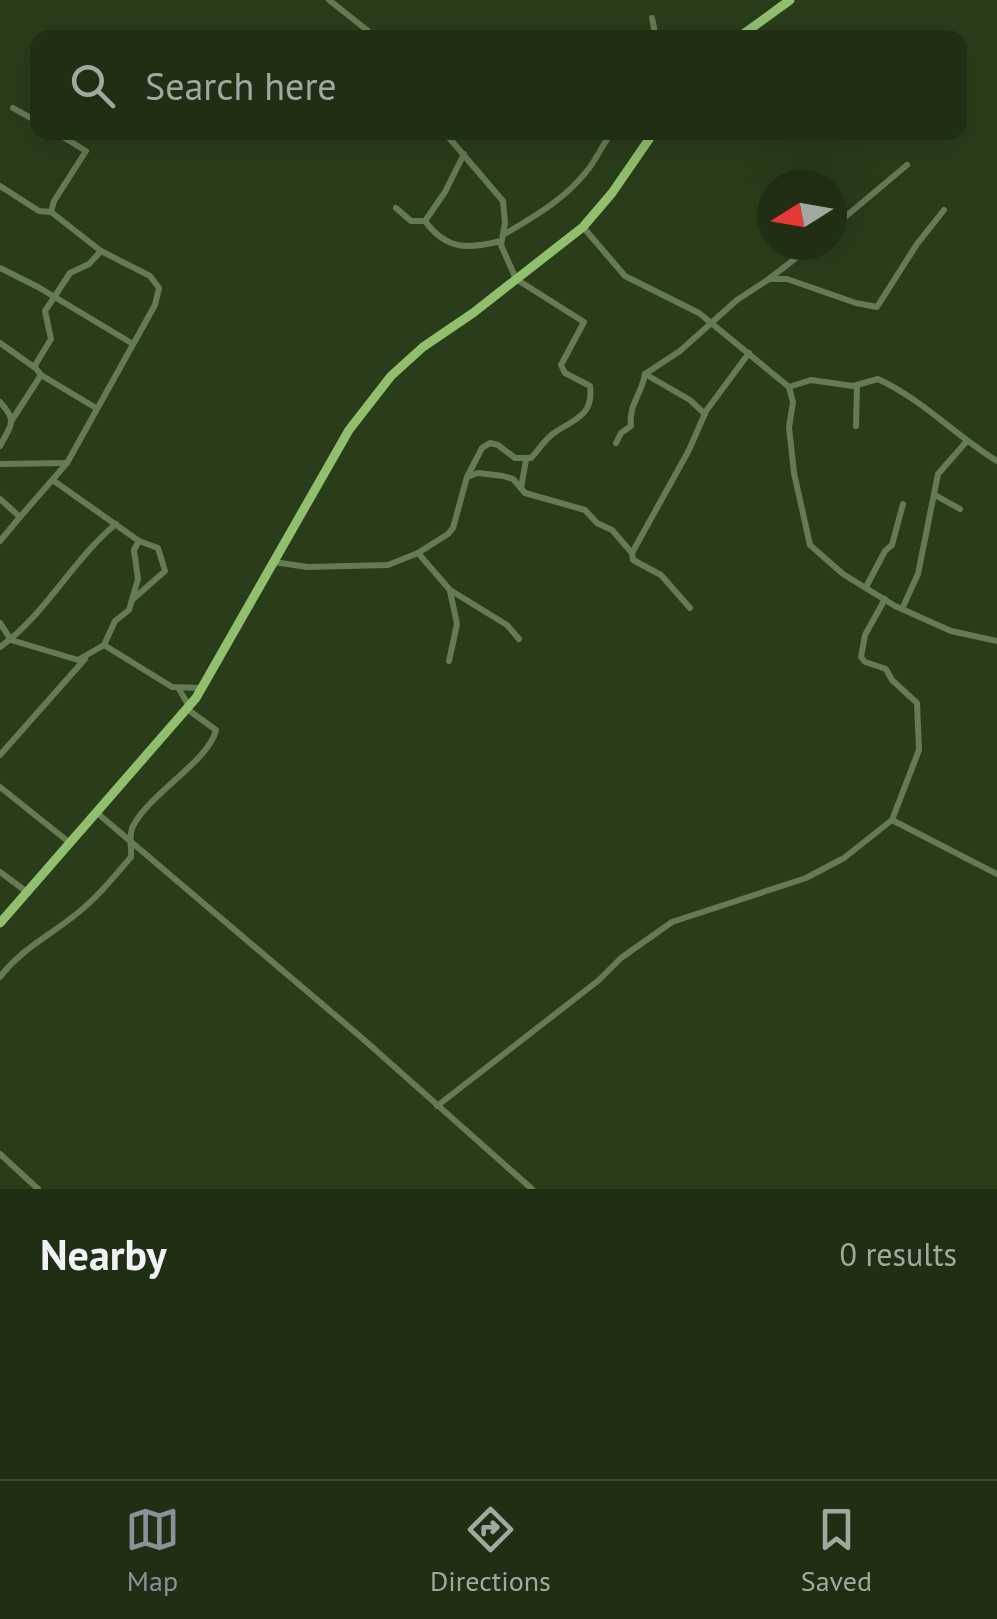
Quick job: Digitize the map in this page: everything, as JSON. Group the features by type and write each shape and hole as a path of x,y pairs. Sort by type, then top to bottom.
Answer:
{"main road":[{"path":"749,30 790,0"},
{"path":"0,923 188,708 368,402 423,348 583,228 648,140"}],"street":[{"path":"329,0 366,30"},
{"path":"652,18 654,30"},
{"path":"13,108 30,118"},
{"path":"51,212 54,200 86,151 68,140"},
{"path":"451,140 503,202 502,252 516,278 584,322 562,365 565,373 590,386 591,398 585,414 546,439 526,460 521,488"},
{"path":"396,208 410,221 425,221 443,238 467,249 502,238 579,181 606,140"},
{"path":"425,221 464,154"},
{"path":"847,215 906,165"},
{"path":"0,186 39,210 51,212 101,251 150,276 159,288 155,305 66,463 0,541"},
{"path":"770,278 787,279 877,307 944,210"},
{"path":"583,228 625,276 699,312 789,387 793,402 789,427 794,473 807,538 820,556 902,610 951,631 997,641"},
{"path":"34,367 51,339 45,311 70,273 89,264 101,251"},
{"path":"645,374 680,352 737,300 793,260"},
{"path":"0,268 133,344"},
{"path":"1,342 41,375 96,408"},
{"path":"632,553 705,414 749,353"},
{"path":"645,374 690,400 705,414"},
{"path":"616,443 631,426 630,408 643,391 645,374"},
{"path":"0,446 41,375"},
{"path":"789,387 817,379 857,385 878,378 926,406 966,442 997,462"},
{"path":"856,426 857,385"},
{"path":"0,402 11,413 12,420"},
{"path":"902,610 918,574 938,474 966,442"},
{"path":"274,562 307,567 383,566 418,553 453,528 467,476 482,448 498,445 515,458 526,460"},
{"path":"0,464 66,463"},
{"path":"467,476 494,474 514,480 525,493 585,510 597,523 612,530 634,560 662,574 690,608"},
{"path":"54,481 139,542 158,548 165,571 144,593 131,600"},
{"path":"935,495 960,509"},
{"path":"0,498 20,517"},
{"path":"866,588 885,551 892,546 903,504"},
{"path":"0,647 56,592 95,541 116,524"},
{"path":"0,623 11,640 74,660 104,645 115,621 129,610 138,580 134,550 139,542"},
{"path":"418,553 450,590 507,625 519,639"},
{"path":"449,661 457,634 450,590"},
{"path":"437,1106 600,980 621,958 672,922 806,878 844,858 892,820 919,750 917,703 886,669 860,657 865,635 884,599"},
{"path":"104,645 179,688 202,688"},
{"path":"0,755 94,648"},
{"path":"0,977 26,948 98,897 131,857 129,839 138,820 169,783 201,756 216,734 214,728 202,724 188,708 179,688"},
{"path":"0,787 70,843"},
{"path":"96,812 532,1189"},
{"path":"892,820 997,874"},
{"path":"0,872 27,892"},
{"path":"0,1154 38,1189"},
{"path":"16,1189 25,1178"}]}
